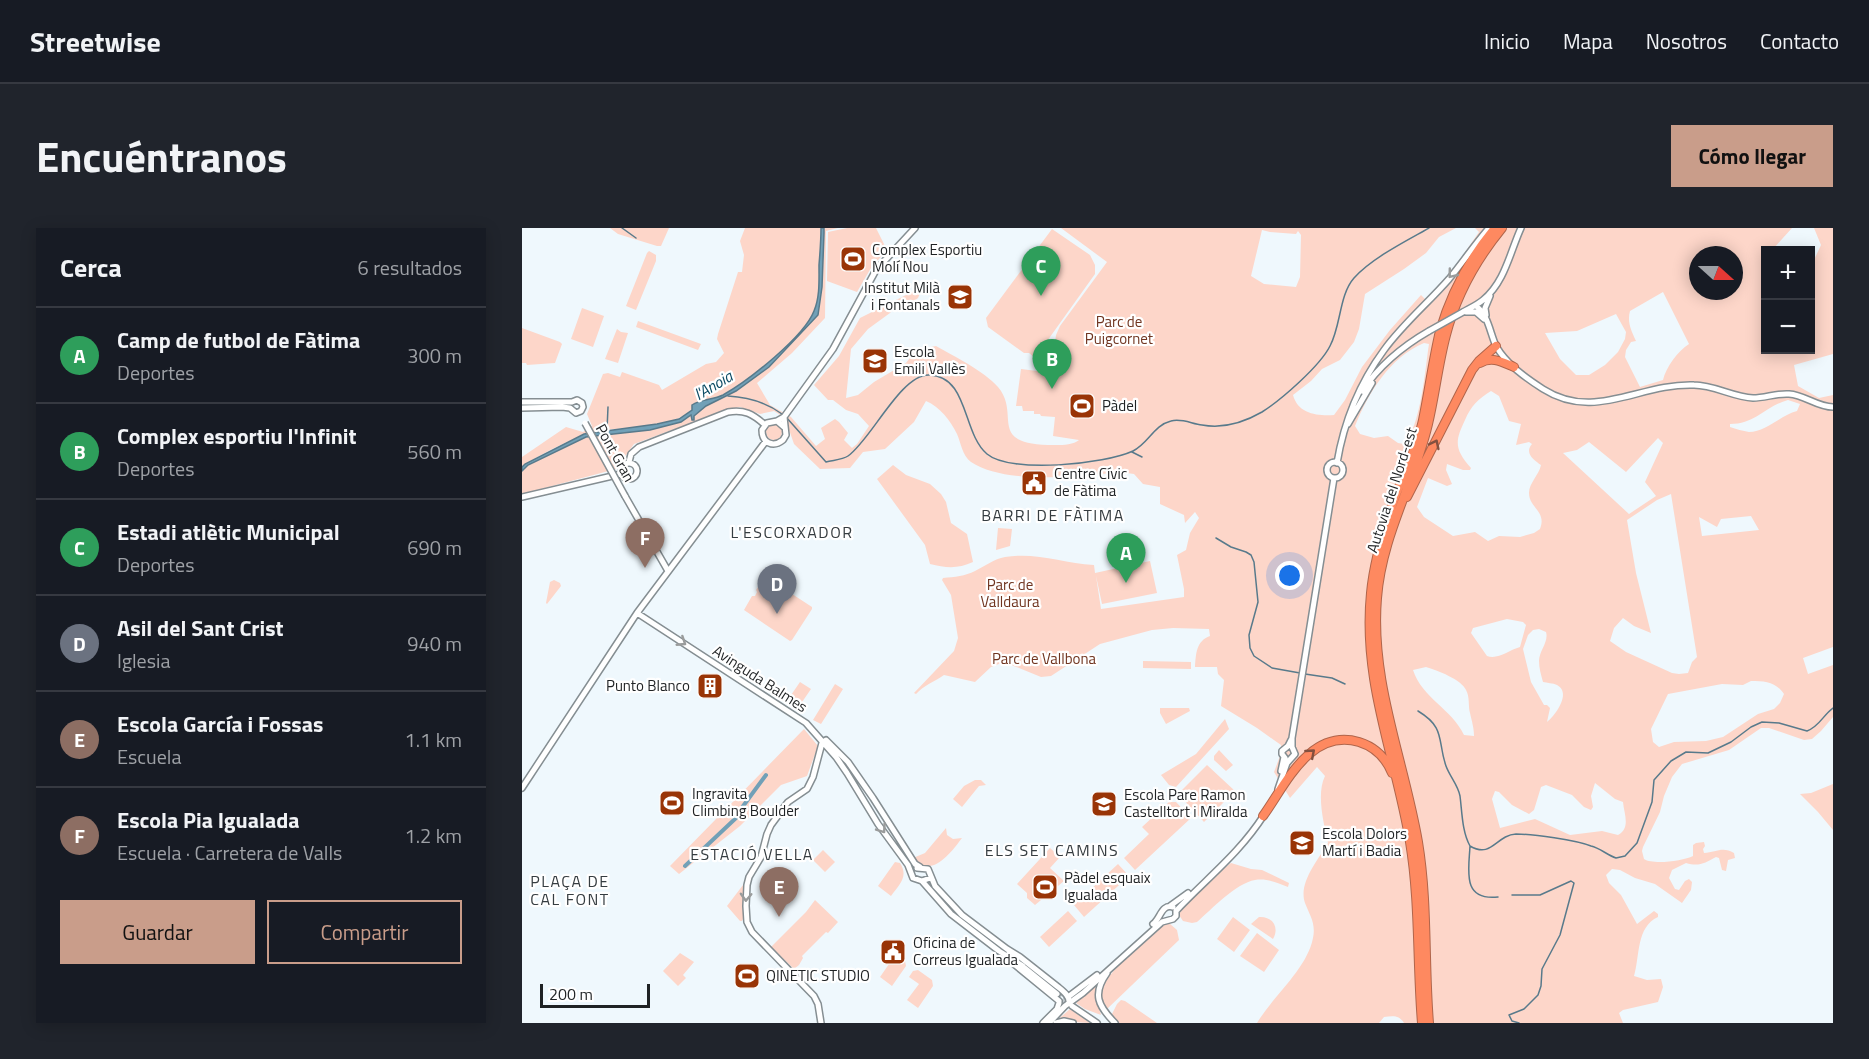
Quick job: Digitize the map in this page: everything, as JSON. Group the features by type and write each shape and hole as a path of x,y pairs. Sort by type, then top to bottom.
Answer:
{"highway":[{"name":"Autovia del Nord-est","path":"1422,1023 1415,874 1401,798 1371,665 1370,614 1373,578 1384,530 1422,423 1444,318 1463,275 1495,228"},
{"name":"Autovia del Nord-est","path":"1429,1023 1425,908 1419,846 1384,701 1378,666 1376,624 1380,579 1396,513 1425,438 1443,346 1455,309 1477,263 1503,228"},
{"path":"1396,513 1404,504 1425,465 1461,389 1474,368 1497,346"},
{"path":"1474,368 1483,360 1491,359 1514,367"},
{"path":"1263,816 1306,755 1318,746 1335,741 1364,743 1380,754 1389,766 1401,798"}],"street":[{"path":"783,420 786,435 782,442 774,444 766,441 762,433 765,425 783,420 833,349 876,270 915,228"},
{"path":"1337,463 1347,418 1363,383 1385,348 1450,278 1488,228"},
{"path":"1486,323 1485,308 1491,292 1505,269 1521,228"},
{"path":"1347,418 1374,375 1408,344 1429,330 1476,306 1491,292"},
{"path":"1476,306 1483,313 1486,323"},
{"path":"1463,312 1476,312 1481,315 1503,357 1543,389 1557,397 1586,403 1614,400 1661,387 1696,385 1753,398 1790,394 1823,406 1833,407"},
{"path":"1342,439 1364,394 1389,361"},
{"path":"522,402 571,405 579,411 583,405 577,400 571,405 522,408"},
{"name":"Pont Gran","path":"579,411 669,571"},
{"path":"621,474 622,466 629,462 631,454 639,447 728,412 748,413 765,425"},
{"path":"522,788 637,613 766,441"},
{"path":"522,497 621,474 628,479 636,476 637,468 629,462"},
{"path":"1337,463 1342,468 1342,473 1340,477 1334,478 1330,476 1328,468 1331,464 1337,463"},
{"path":"1049,1023 1068,1002 1157,921 1164,908 1193,890 1234,851 1248,835 1272,795 1287,758 1295,754 1290,747 1334,478"},
{"name":"Avinguda Balmes","path":"637,613 806,723 836,757 878,824 908,865 911,874"},
{"path":"822,1023 814,996 752,932 747,922 746,906 748,879 761,857 771,825 788,802 807,789 824,742"},
{"name":"Avinguda Balmes","path":"824,742 848,762 915,864 920,867"},
{"path":"1287,758 1282,751 1290,747"},
{"path":"930,878 922,881 914,879 911,874 920,867 930,870 930,878 934,886 955,908 1000,948 1018,969 1061,1005 1083,993 1162,922 1175,918 1176,910 1233,857 1275,796 1287,758"},
{"path":"922,881 951,914 1000,948 1057,994"},
{"path":"1170,906 1176,910"},
{"path":"1161,914 1167,921"},
{"path":"1000,948 1020,957 1068,1002 1097,1023"},
{"path":"1113,965 1104,978 1098,994 1101,1008 1115,1023"},
{"path":"1043,1023 1057,1009 1062,996 1068,1002"},
{"path":"1056,1023 1064,1021 1073,1023"}],"green space":[{"path":"610,228 669,228 661,246 657,246 618,234"},
{"path":"745,228 821,228 817,306 809,322 798,334 740,384 713,399 697,402 689,412 677,419 650,426 593,432 567,442 522,467 522,457 566,427 583,432 592,426 587,414 603,374 608,373 620,377 622,372 659,385 662,390 706,364 716,362 724,353 717,339 718,334 738,272 742,272 744,255 740,241"},
{"path":"824,228 838,228 826,231 825,318 792,353 757,383 770,405 791,417 816,446 825,439 821,428 835,419 848,433 844,440 852,448 869,426 858,414 846,410 833,400 828,400 814,385 839,356 860,318 918,289 921,291 918,298 909,305 895,306 890,313 868,329 851,349 846,398 858,395 874,382 906,363 916,350 936,346 977,370 998,387 1007,407 1011,433 1018,439 1029,443 1064,445 1079,440 1053,436 1055,417 1034,414 1034,411 1023,411 1022,406 1016,406 1021,369 1045,372 1046,368 1052,365 1056,335 1060,326 1107,262 1061,228 1456,228 1439,237 1426,253 1365,294 1359,329 1354,342 1340,360 1322,369 1293,395 1304,410 1315,414 1334,415 1345,400 1362,367 1390,330 1421,295 1426,300 1447,278 1479,232 1475,228 1792,228 1776,246 1761,246 1761,354 1815,354 1815,258 1821,245 1814,228 1833,228 1833,354 1794,365 1798,386 1819,398 1833,395 1833,647 1803,658 1808,674 1833,665 1833,717 1812,739 1804,740 1769,728 1761,728 1729,750 1682,764 1672,777 1660,812 1643,847 1644,859 1661,862 1688,858 1693,856 1693,845 1704,842 1704,853 1726,850 1734,853 1735,858 1728,860 1726,871 1722,870 1719,858 1716,857 1705,863 1686,863 1672,870 1669,878 1675,889 1679,890 1689,879 1692,882 1691,890 1682,903 1655,884 1635,878 1620,870 1612,869 1606,875 1609,883 1621,895 1637,924 1654,911 1658,914 1658,917 1651,922 1642,935 1634,976 1647,980 1661,979 1663,987 1658,1002 1623,1010 1619,1013 1623,1023 1404,1023 1398,1017 1393,1016 1384,1017 1379,1023 1257,1023 1297,971 1310,949 1314,933 1311,916 1305,903 1304,888 1310,872 1328,843 1321,800 1322,783 1325,776 1317,767 1290,798 1274,772 1281,745 1221,706 1224,680 1218,674 1217,667 1195,667 1199,645 1210,636 1209,629 1152,630 1100,644 1051,676 1041,677 1004,662 991,667 975,682 944,675 916,694 914,693 954,651 958,638 951,595 943,578 967,574 997,559 1016,556 1094,565 1095,573 1150,561 1157,593 1102,604 1096,576 1101,609 1184,597 1177,555 1186,550 1190,533 1199,518 1195,512 1185,523 1184,515 1160,504 1160,487 1143,484 1134,474 1028,477 983,468 968,459 948,419 940,410 926,401 914,422 885,449 863,452 850,468 820,469 794,444 785,418 774,411 760,414 740,407 634,444 616,469 522,494 522,471 528,465 586,437 681,422 692,415 692,420 694,420 694,416 706,406 736,391 769,367 818,315 822,287","holes":["1262,230 1296,234 1298,231 1301,235 1300,277 1296,287 1264,284 1251,276","1663,292 1689,344 1673,360 1663,380 1640,387 1625,357 1631,342 1636,341 1631,330 1630,311","1616,314 1626,332 1618,352 1605,365 1589,375 1576,375 1560,359 1545,333 1577,331","1424,343 1429,344 1415,424 1404,444 1388,436 1374,438 1360,434 1355,426 1374,389 1390,367","1491,391 1499,396 1509,421 1521,424 1516,445 1529,442 1532,444 1529,453 1541,465 1529,493 1542,523 1540,529 1534,533 1520,537 1499,536 1488,541 1475,532 1453,536 1424,517 1417,507 1428,478 1447,486 1452,484 1446,470 1447,464 1470,470 1471,468 1459,450 1458,439 1472,407","1788,400 1800,404 1797,411 1755,431 1749,432 1730,427 1730,424 1747,421","1658,438 1663,443 1645,482 1656,496 1629,514 1563,453 1577,450 1589,442 1626,472","1671,494 1697,657 1692,662 1688,673 1672,673 1626,652 1610,641 1614,628 1623,618 1634,626 1651,633 1636,573 1627,520 1657,500","1751,516 1759,530 1702,536 1699,517 1717,527 1721,519","1507,619 1523,622 1526,625 1520,647 1499,656 1487,656 1471,633 1473,628","1539,629 1546,632 1547,636 1539,661 1542,679 1543,682 1557,685 1563,693 1558,710 1547,722 1550,708 1544,705 1531,682 1523,649 1528,635 1533,630","1426,667 1449,676 1464,686 1468,696 1474,736 1464,735 1459,726 1417,680 1413,670","1751,681 1761,681 1770,683 1784,694 1774,709 1758,714 1723,737 1706,741 1674,742 1659,747 1653,742 1651,729 1668,694 1722,684 1743,685","1595,783 1615,799 1623,802 1626,825 1622,832 1618,835 1602,831 1570,835 1535,819 1500,828 1492,799 1495,791 1499,792 1512,805 1529,814 1534,810 1541,787 1546,785 1572,795 1584,807 1591,810 1593,807 1591,796"]},
{"name":"Complex Esportiu Molí Nou","path":"847,228 876,228 887,250 871,268 857,292 827,281 828,232"},
{"path":"1052,229 1090,255 1095,265 1095,274 1035,358 1029,353 1024,353 988,327 986,318"},
{"path":"649,251 656,255 656,261 636,310 626,306"},
{"path":"582,308 604,316 593,347 571,339"},
{"path":"638,321 701,344 698,350 636,327"},
{"path":"522,328 562,344 555,363 527,365 522,363"},
{"path":"617,329 628,333 618,363 605,359"},
{"path":"774,424 780,426 782,432 780,438 774,440 768,438 766,432 768,426"},
{"path":"893,465 906,475 930,484 941,494 946,502 951,523 967,534 973,562 952,567 930,564 925,545 877,479"},
{"path":"998,528 1012,529 1010,546 996,550"},
{"path":"1132,538 1131,548 1114,552 1116,540"},
{"path":"766,577 812,607 790,641 744,610"},
{"path":"554,580 561,586 547,604 550,582"},
{"path":"1143,661 1191,662 1191,669 1143,668"},
{"path":"800,682 811,689 800,705 789,698"},
{"path":"835,684 843,689 821,724 813,720"},
{"path":"1160,708 1189,708 1190,711 1166,724"},
{"path":"1225,719 1229,729 1176,787 1169,785 1161,775 1196,754"},
{"path":"804,729 818,746 807,776 781,785 740,826 679,874 670,866"},
{"path":"1219,750 1233,765 1226,771 1214,760"},
{"path":"1207,765 1235,791 1204,822 1180,796 1181,791"},
{"path":"975,780 981,780 986,785 979,786 962,807 953,799 964,786"},
{"path":"1833,784 1833,830 1800,794 1811,793"},
{"path":"1169,802 1176,802 1191,818 1135,870 1124,858 1149,834 1142,827"},
{"path":"946,828 947,835 953,839 962,838 946,857 940,862 926,866 913,858 925,853"},
{"path":"1050,848 1060,857 1050,868 1064,881 1035,905 1017,884"},
{"path":"823,850 835,862 825,872 813,860"},
{"path":"895,862 900,863 904,873 900,884 891,896 878,886"},
{"path":"1231,863 1262,870 1289,883 1288,887 1264,880 1248,882 1224,897 1197,922 1183,921 1179,915 1182,909 1194,895"},
{"path":"1118,864 1129,876 1084,917 1074,905"},
{"path":"743,885 743,919 740,921 727,906"},
{"path":"815,900 838,922 802,956 799,965 794,969 771,947"},
{"path":"1068,911 1077,921 1049,947 1040,937"},
{"path":"1233,917 1250,930 1234,952 1217,939"},
{"path":"1259,917 1268,918 1273,923 1276,930 1273,939 1251,924"},
{"path":"1169,923 1177,930 1179,940 1107,1009 1104,1008 1100,994 1108,978 1139,945"},
{"path":"1257,933 1279,950 1264,972 1240,956"},
{"path":"680,953 694,962 683,975 686,978 678,986 663,971"},
{"path":"896,954 905,961 906,966 892,986 880,977"},
{"path":"918,970 932,980 933,986 918,1008 907,1000 919,984 909,977 913,971"},
{"path":"1098,981 1097,1000 1101,1015 1076,1003"},
{"path":"1121,1000 1157,1023 1118,1023 1112,1014"},
{"path":"1070,1009 1090,1023 1056,1021"}],"water":[{"path":"821,228 824,228 824,233 822,287 818,315 769,367 736,391 706,406 694,416 694,420 691,415 681,422 650,430 586,437 528,465 522,471 525,464 584,434 679,419 692,410 692,405 723,395 760,369 799,333 814,311 819,288"}],"waterway":[{"path":"622,228 636,238"},
{"path":"786,417 826,462 843,458 857,448 908,385 918,378 929,375 942,378 951,385 964,407 979,445 987,454 1016,464 1036,465 1081,463 1120,456 1138,448 1160,426 1171,421 1179,420 1218,426 1240,422 1262,412 1279,399 1309,373 1325,354 1334,338 1345,293 1354,278 1380,257 1429,228"},
{"name":"l'Anoia","path":"728,396 756,401 782,414"},
{"path":"607,430 608,407"},
{"path":"1132,452 1142,457"},
{"path":"1216,538 1251,555 1254,562 1258,602 1249,635 1250,648 1254,656 1272,668 1300,673"},
{"path":"1305,674 1332,678 1345,684"},
{"path":"1418,711 1427,717 1437,729 1446,766 1459,792 1464,828 1470,846 1484,850 1509,835 1533,835 1584,844 1616,858 1625,856 1637,843 1652,802 1654,780 1671,761 1686,752 1708,753 1731,742 1762,722 1779,723 1807,731 1833,708"},
{"path":"738,813 766,775"},
{"path":"685,866 736,818"},
{"path":"1470,846 1469,873 1473,889 1486,897 1498,897"},
{"path":"1512,895 1540,895 1571,881 1574,883 1560,935 1542,969 1538,995 1524,1009 1509,1015 1512,1021 1519,1023"}],"tunnel":[{"path":"1057,994 1071,1005"}],"place":[{"name":"Complex Esportiu Molí Nou","path":"853,259"},
{"name":"Estadi atlètic Municipal","path":"1041,296"},
{"name":"Institut Milà i Fontanals","path":"960,297"},
{"name":"Escola Emili Vallès","path":"875,361"},
{"name":"Complex esportiu l'Infinit","path":"1052,389"},
{"name":"Pàdel","path":"1082,406"},
{"name":"Centre Cívic de Fàtima","path":"1034,483"},
{"name":"Escola Pia Igualada","path":"645,568"},
{"name":"Camp de futbol de Fàtima","path":"1126,583"},
{"name":"Asil del Sant Crist","path":"777,614"},
{"name":"Punto Blanco","path":"710,686"},
{"name":"Ingravita Climbing Boulder","path":"672,803"},
{"name":"Escola Pare Ramon Castelltort i Miralda","path":"1104,804"},
{"name":"Escola Dolors Martí i Badia","path":"1302,843"},
{"name":"Pàdel esquaix Igualada","path":"1045,887"},
{"name":"Escola García i Fossas","path":"779,917"},
{"name":"Oficina de Correus Igualada","path":"893,952"},
{"name":"QINETIC STUDIO","path":"747,976"}],"district":[{"name":"BARRI DE FÀTIMA","path":"1053,515"},
{"name":"L'ESCORXADOR","path":"792,532"},
{"name":"ELS SET CAMINS","path":"1052,850"},
{"name":"ESTACIÓ VELLA","path":"752,854"},
{"name":"PLAÇA DE CAL FONT","path":"570,890"}],"park label":[{"name":"Parc de Puigcornet","path":"1119,330"},
{"name":"Parc de Valldaura","path":"1010,594"},
{"name":"Parc de Vallbona","path":"1044,659"}]}
